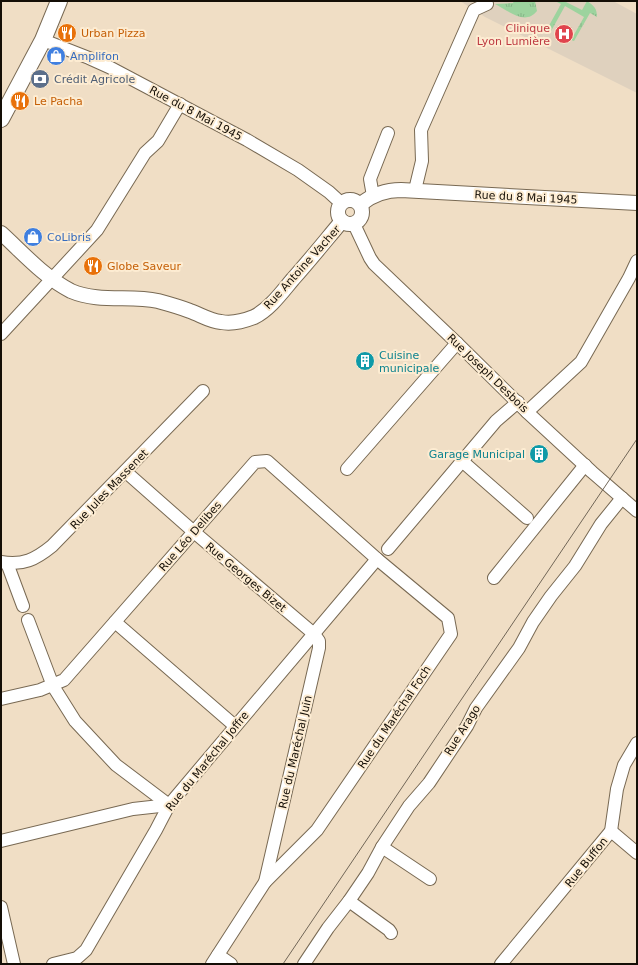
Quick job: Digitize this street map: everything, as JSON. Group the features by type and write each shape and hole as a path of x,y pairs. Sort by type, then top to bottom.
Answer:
{"main road":[{"path":"1,119 43,40 59,1"}],"street":[{"path":"415,190 422,160 421,130 474,10 487,4"},
{"name":"Rue du 8 Mai 1945","path":"43,40 89,58 180,104 298,170 319,184 341,203"},
{"path":"1,334 53,280 97,230 145,153 158,141 180,104"},
{"path":"373,196 370,179 388,133"},
{"name":"Rue du 8 Mai 1945","path":"361,204 373,196 390,191 415,190 637,203"},
{"path":"353,199 361,204 361,219 348,222 340,218 338,210 341,203 345,200 353,199"},
{"name":"Rue Antoine Vacher","path":"1,233 53,280 74,292 102,298 140,298 157,301 186,309 208,319 233,323 249,319 262,312 348,222"},
{"name":"Rue Joseph Desbois","path":"348,222 374,264 527,412 637,511"},
{"path":"527,412 581,362 630,278 637,261"},
{"path":"347,469 457,343"},
{"name":"Rue Jules Massenet","path":"4,562 23,562 38,558 52,546 126,472 203,391"},
{"path":"388,549 496,421 518,402"},
{"name":"Rue Léo Delibes","path":"1,700 53,686 64,680 255,462 267,461 377,559"},
{"path":"462,461 527,518"},
{"path":"494,578 585,465"},
{"name":"Rue Georges Bizet","path":"126,472 314,634"},
{"name":"Rue Arago","path":"304,964 368,873 382,847 409,806 428,783 467,726 480,702 519,648 533,622 575,566 601,524 622,498"},
{"path":"314,634 377,559"},
{"name":"Rue du Maréchal Foch","path":"265,882 317,830 451,634 448,618 377,559"},
{"path":"4,562 22,606"},
{"path":"28,620 53,686 75,721 116,765 169,805"},
{"path":"115,622 235,726"},
{"name":"Rue du Maréchal Joffre","path":"53,964 77,958 86,950 169,805 314,634"},
{"name":"Rue du Maréchal Juin","path":"231,964 215,960 265,882 319,648 319,641 314,634"},
{"name":"Rue Buffon","path":"501,964 611,831 617,789 624,765 637,743"},
{"path":"1,840 133,810 169,805"},
{"path":"611,831 637,853"},
{"path":"382,847 430,879"},
{"path":"349,901 391,933"},
{"path":"1,907 14,964"}],"shaded area":[{"name":"Clinique Lyon Lumière","path":"460,1 613,1 637,14 637,93 485,17"}],"green space":[{"path":"514,1 535,1 537,11 527,17 522,17 517,16 495,4 513,3"},
{"path":"555,1 564,1 582,10 587,1 595,8 597,17 590,13 574,41 571,40 584,17 565,6 550,33 546,31 561,4"}],"tram line":[{"path":"283,964 637,439"}],"place":[{"name":"Urban Pizza","path":"67,33"},
{"name":"Clinique Lyon Lumière","path":"564,34"},
{"name":"Amplifon","path":"56,56"},
{"name":"Crédit Agricole","path":"40,79"},
{"name":"Le Pacha","path":"20,101"},
{"name":"CoLibris","path":"33,237"},
{"name":"Globe Saveur","path":"93,266"},
{"name":"Cuisine municipale","path":"365,361"},
{"name":"Garage Municipal","path":"539,454"}]}
